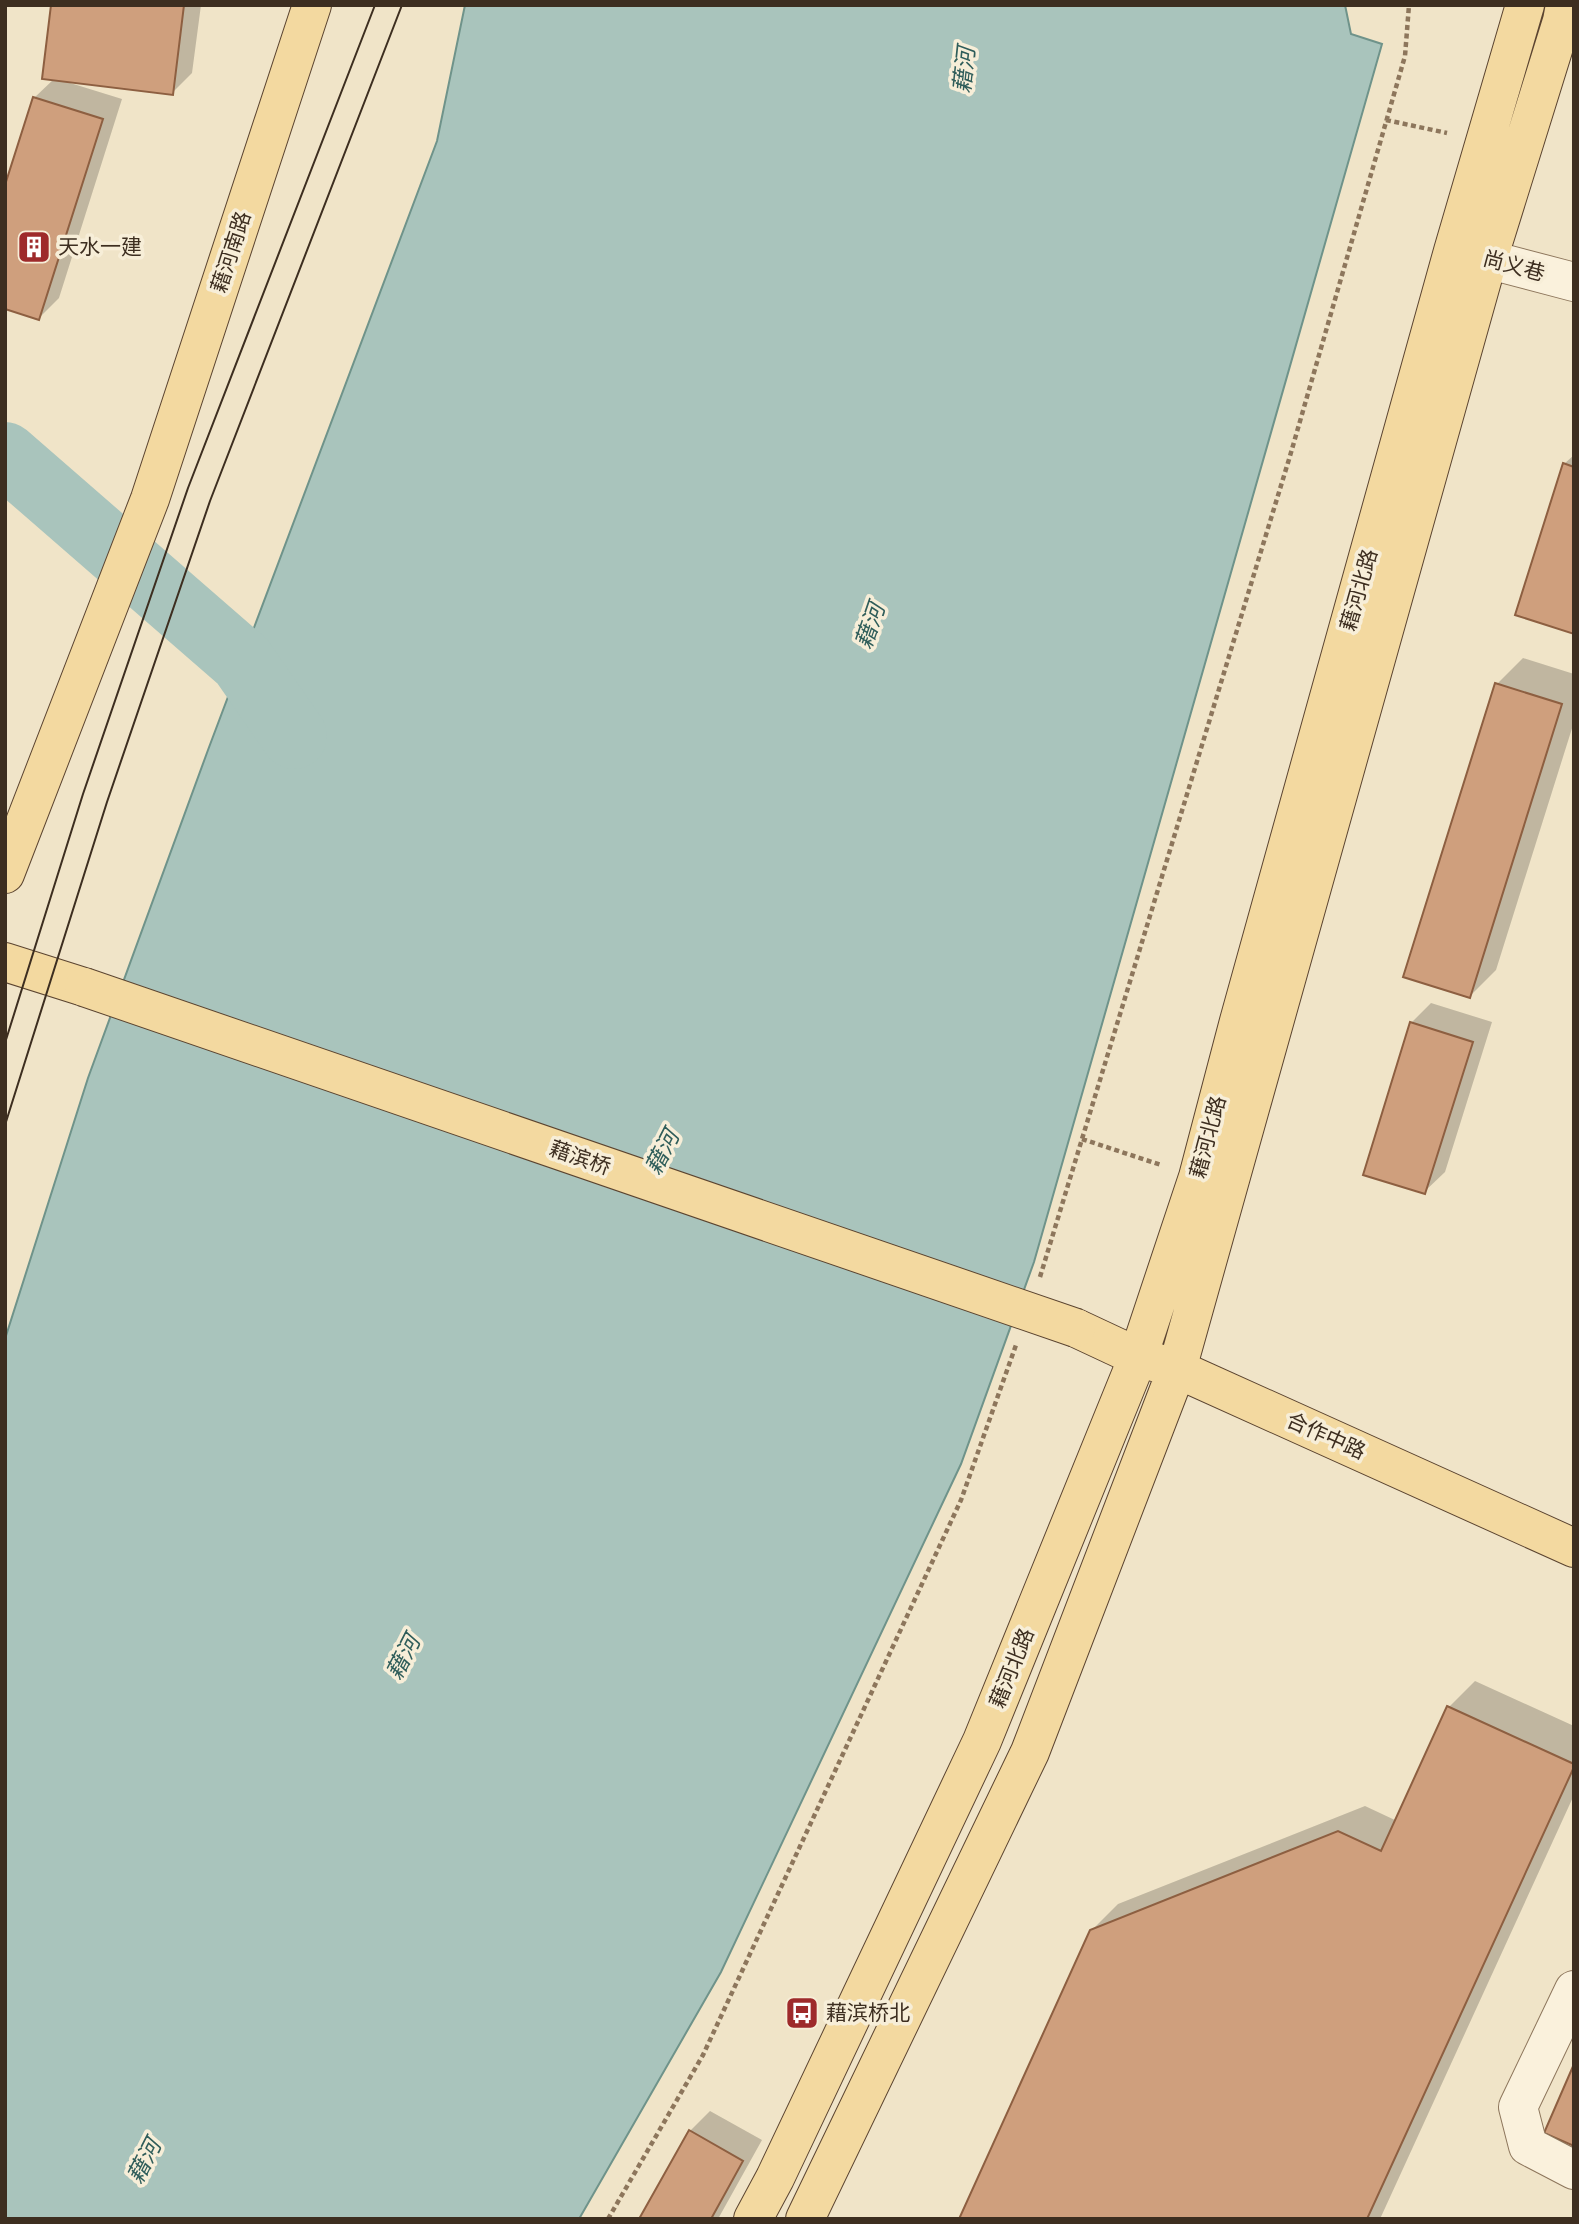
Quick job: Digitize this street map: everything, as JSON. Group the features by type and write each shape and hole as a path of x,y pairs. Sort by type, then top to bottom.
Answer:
{"main road":[{"name":"藉河南路","path":"5,874 150,499 312,5"},
{"name":"藉河北路","path":"805,2219 1030,1752 1177,1369 1471,255 1486,141 1525,5"},
{"name":"藉河北路","path":"753,2219 775,2178 982,1741 1138,1357 1198,1178 1239,1021 1471,255 1562,21 1565,5"},
{"name":"藉滨桥","path":"5,962 1076,1328"},
{"name":"合作中路","path":"1076,1328 1138,1357 1177,1369 1574,1548"}],"street":[{"name":"尚义巷","path":"1471,255 1574,282"},
{"path":"1574,1990 1518,2107 1528,2146 1574,2170"}],"path":[{"path":"1037,1287 1290,456 1405,56 1409,5"},
{"path":"1387,120 1486,141"},
{"path":"1082,1139 1198,1178"},
{"path":"608,2219 703,2055 961,1500 1019,1337"}],"water":[{"name":"藉河","path":"465,5 1345,5 1351,34 1382,44 1034,1262 961,1464 721,1972 579,2219 5,2219 5,1339 88,1078 437,141"}],"building":[{"path":"51,5 184,5 173,95 42,79"},
{"name":"天水一建","path":"33,97 103,119 39,320 5,309 5,185"},
{"path":"1563,463 1574,467 1574,634 1515,615"},
{"path":"1495,683 1562,704 1470,998 1403,977"},
{"path":"1410,1022 1473,1042 1425,1194 1363,1175"},
{"path":"1447,1706 1574,1764 1574,1767 1367,2219 959,2219 1090,1930 1338,1831 1381,1851"},
{"path":"1574,2064 1574,2146 1544,2133"},
{"path":"689,2130 743,2161 711,2219 639,2219"}],"waterway":[{"path":"5,455 242,661 294,736"}],"tram line":[{"path":"5,1043 83,794 188,488 375,5"},
{"path":"5,1125 107,802 210,501 402,5"}],"place":[{"name":"天水一建","path":"34,247"},
{"name":"藉滨桥北","path":"802,2013"}]}
